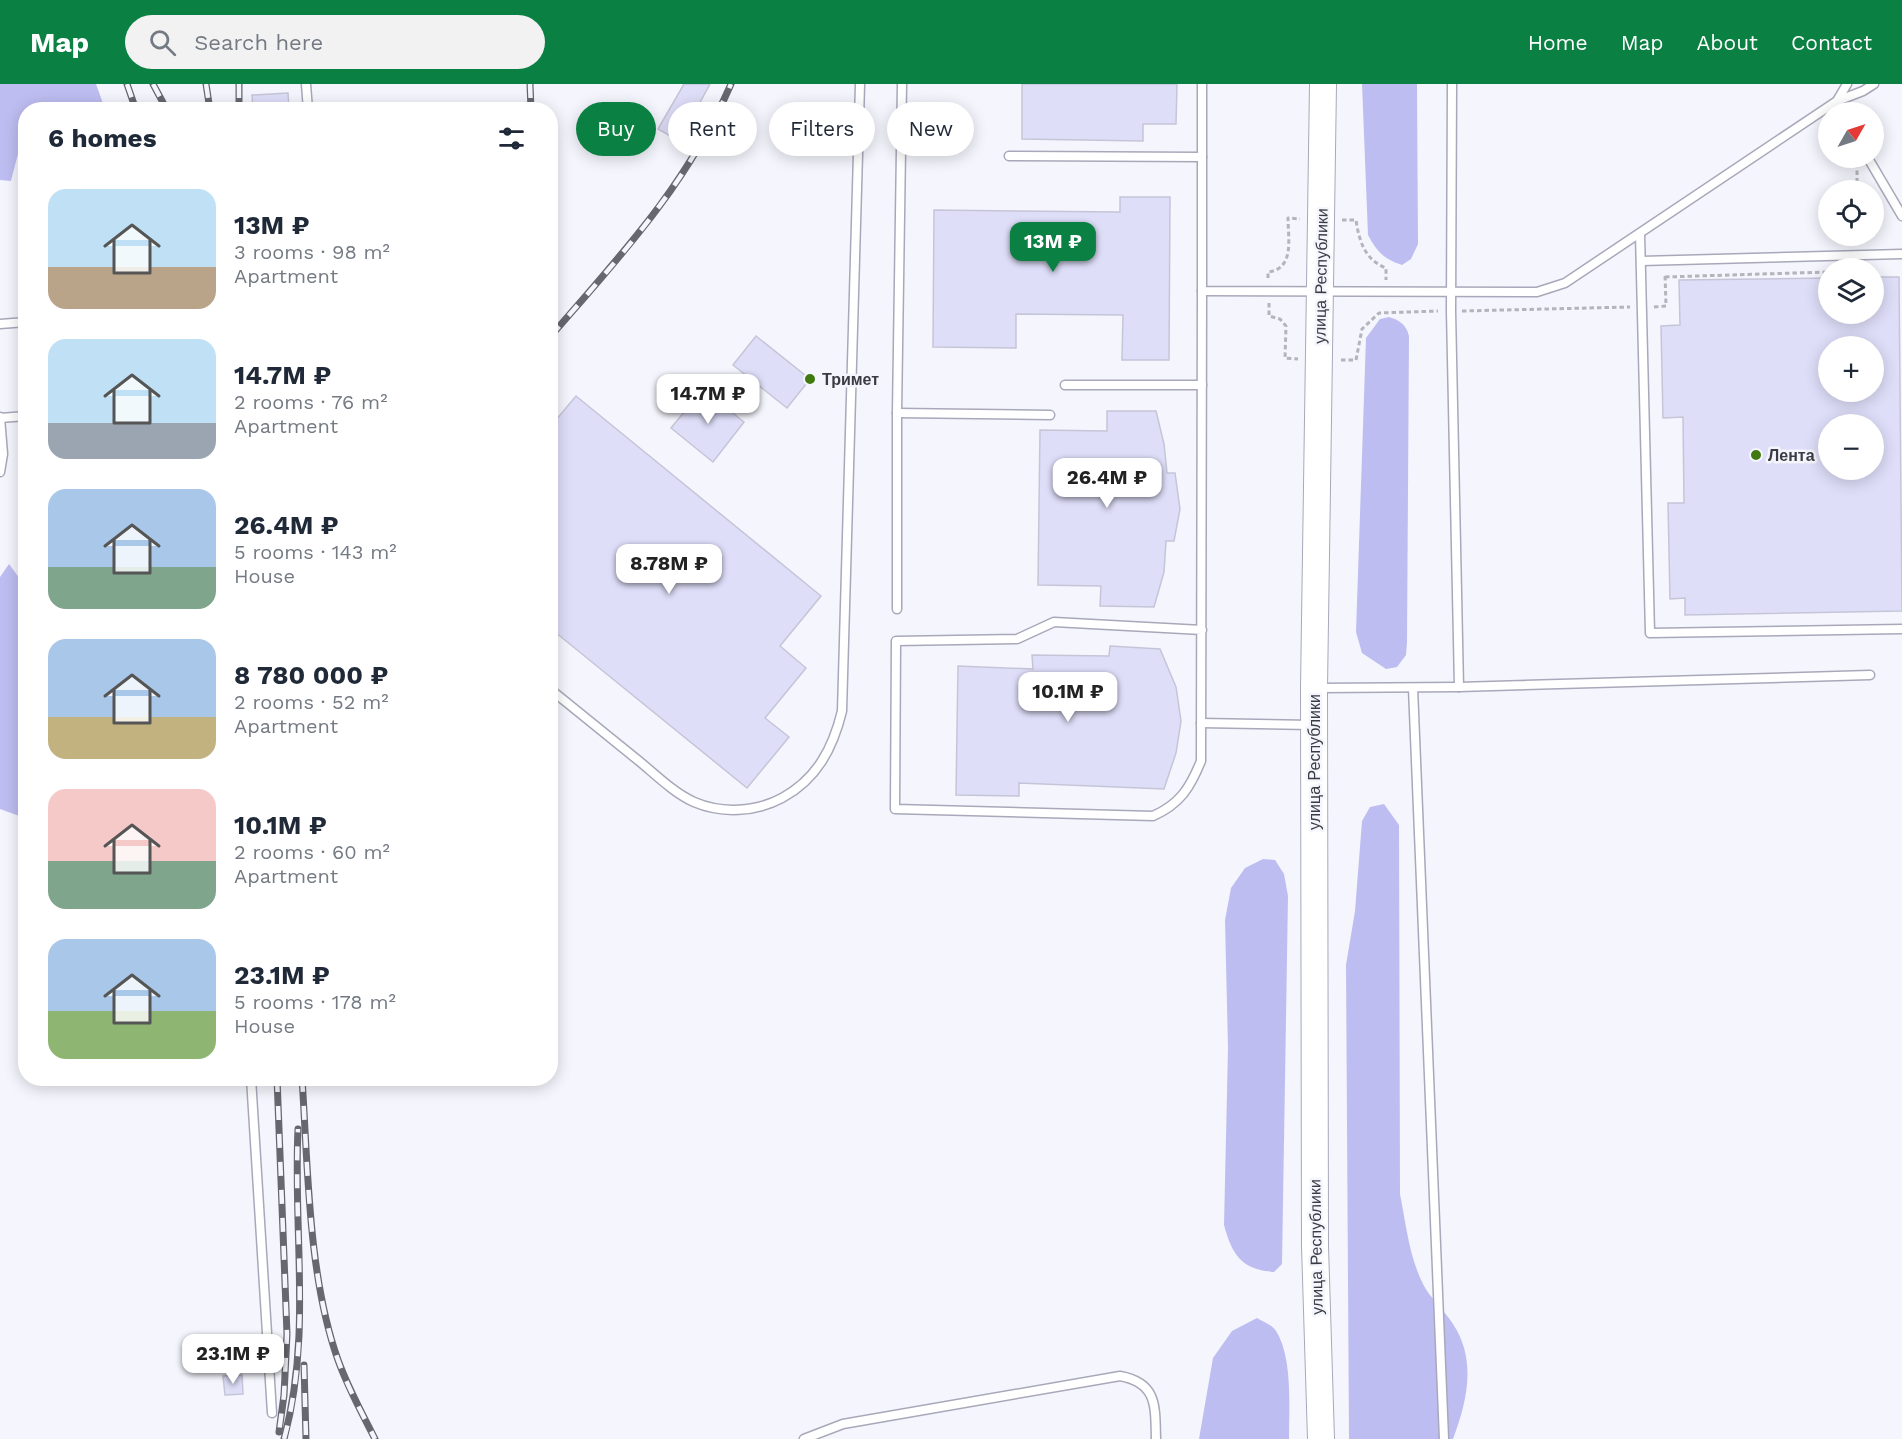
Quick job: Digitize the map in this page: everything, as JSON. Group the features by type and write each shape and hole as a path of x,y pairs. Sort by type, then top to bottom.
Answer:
{"main road":[{"name":"улица Республики","path":"1321,1439 1315,1246 1314,688 1323,84"}],"lane":[{"path":"306,84 307,102"},
{"path":"558,696 670,787 694,802 716,808 742,810 777,800 797,790 813,775 827,755 836,736 843,711 860,84"},
{"path":"897,609 897,413 902,84"},
{"path":"1202,84 1202,630 1201,761 1193,781 1182,798 1170,808 1153,816 896,808 897,641 1017,639 1054,622 1202,630"},
{"path":"1452,84 1451,311 1459,687"},
{"path":"1837,101 1847,84"},
{"path":"1202,291 1451,294 1537,292 1552,289 1565,283 1640,234 1837,101 1863,92 1875,84"},
{"path":"1009,156 1202,157"},
{"path":"1874,168 1902,216"},
{"path":"1640,234 1650,633 1902,629"},
{"path":"1641,261 1902,254"},
{"path":"0,324 18,323"},
{"path":"1065,386 1202,385"},
{"path":"897,413 1050,415"},
{"path":"0,472 3,454 0,417 18,416"},
{"path":"1314,688 1459,687 1870,675"},
{"path":"1413,688 1444,1439"},
{"path":"1201,723 1314,725"},
{"path":"252,1086 272,1413"},
{"path":"804,1439 843,1424 1120,1376 1134,1378 1144,1385 1152,1396 1156,1439"}],"path":[{"path":"1269,272 1281,268 1288,260 1288,218"},
{"path":"1356,220 1359,238 1366,253 1379,266 1386,268"},
{"path":"1356,360 1362,329 1379,314 1666,306 1665,260"},
{"path":"1665,277 1818,272"},
{"path":"1269,316 1280,319 1286,326 1285,358"}],"shaded area":[{"path":"0,84 96,84 102,102 18,102 18,154 11,181 0,180"},
{"path":"1362,84 1417,84 1418,244 1411,259 1402,265 1382,254 1368,235"},
{"path":"1389,317 1402,323 1409,336 1407,642 1406,655 1397,667 1386,669 1362,653 1356,632 1366,338 1380,319"},
{"path":"9,564 18,576 18,815 0,809 0,577"},
{"path":"1384,804 1399,825 1400,1194 1418,1273 1429,1294 1453,1324 1465,1352 1467,1381 1465,1396 1453,1439 1349,1439 1346,965 1355,911 1362,821 1370,807"},
{"path":"1263,859 1275,860 1284,874 1288,896 1282,1264 1274,1272 1254,1268 1240,1259 1231,1245 1224,1225 1228,1048 1225,920 1231,888 1245,868"},
{"path":"1257,1318 1275,1329 1285,1355 1289,1384 1289,1439 1199,1439 1213,1358 1232,1331"}],"building":[{"path":"684,84 710,84 700,102 674,102"},
{"path":"1022,84 1177,84 1176,124 1143,124 1143,141 1022,139"},
{"path":"288,93 289,102 252,102 252,95"},
{"path":"668,112 668,135 658,129"},
{"path":"1120,197 1170,197 1169,360 1122,360 1123,315 1016,314 1016,348 933,347 934,210 1120,212"},
{"name":"Лента","path":"1884,277 1899,277 1902,611 1685,615 1685,598 1670,599 1668,503 1684,503 1683,417 1663,418 1661,326 1680,325 1679,280 1818,278 1818,324 1884,324"},
{"path":"756,336 810,379 787,408 733,365"},
{"path":"703,389 744,422 713,462 671,428"},
{"path":"576,396 821,596 780,646 806,668 765,718 789,737 747,788 558,634 558,417"},
{"path":"1107,411 1156,411 1164,444 1167,473 1175,473 1180,509 1174,541 1166,541 1164,572 1154,607 1100,606 1101,586 1038,585 1040,430 1107,431"},
{"path":"1110,646 1160,649 1176,687 1181,721 1176,753 1164,789 1019,783 1019,796 956,795 958,666 1033,669 1032,655 1109,656"},
{"path":"242,1375 243,1394 225,1395 223,1376"}],"railway":[{"path":"127,84 133,102"},
{"path":"153,84 163,102"},
{"path":"206,84 209,102"},
{"path":"239,84 239,102"},
{"path":"530,84 531,102"},
{"path":"558,328 627,247 673,187 714,120 731,84"},
{"path":"277,1086 287,1334 284,1395 279,1432"},
{"path":"302,1086 311,1221 321,1293 338,1360 375,1439"},
{"path":"284,1439 292,1400 299,1323 298,1129"},
{"path":"304,1365 306,1439"}],"place":[{"name":"Тримет","path":"810,379"},
{"name":"Лента","path":"1756,455"}]}
